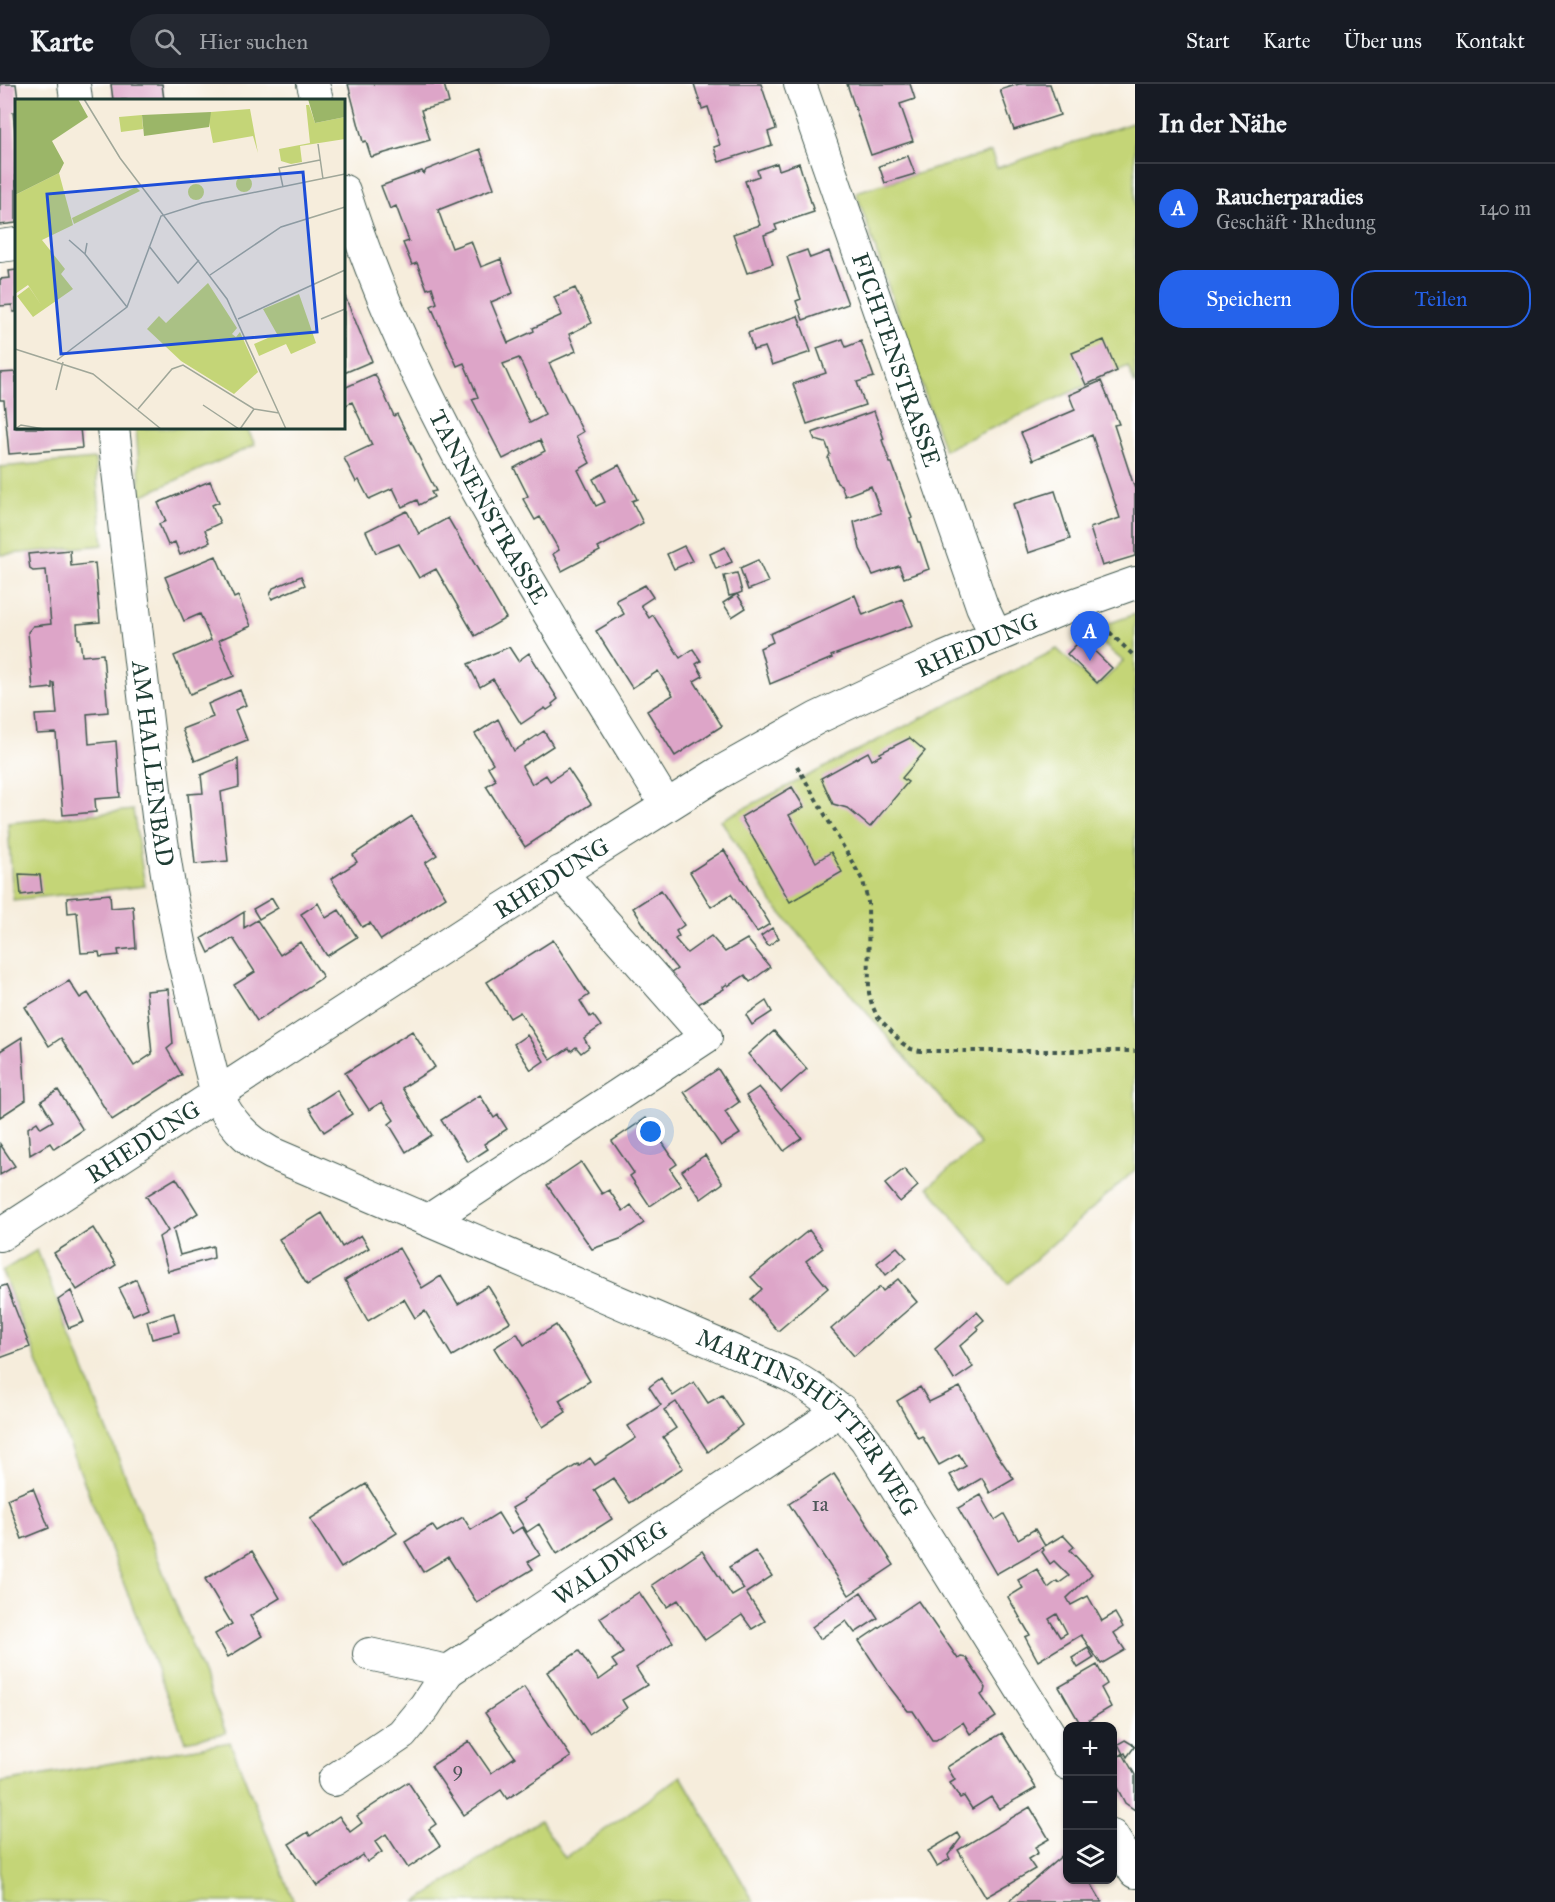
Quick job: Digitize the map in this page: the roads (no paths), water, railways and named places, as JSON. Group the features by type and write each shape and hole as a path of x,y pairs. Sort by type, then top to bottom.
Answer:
{"street":[{"path":"74,84 76,99"},
{"path":"313,84 317,99"},
{"name":"FICHTENSTRASSE","path":"800,84 982,606 996,636"},
{"name":"TANNENSTRASSE","path":"345,194 379,286 435,410 534,589 666,805"},
{"path":"0,246 15,244"},
{"name":"AM HALLENBAD","path":"113,429 158,816 183,958 217,1095"},
{"name":"RHEDUNG","path":"0,1235 560,872 666,805 781,738 880,686 996,636 1135,583"},
{"path":"429,1220 706,1037 560,872"},
{"name":"MARTINSHÜTTER WEG","path":"217,1095 233,1124 255,1144 271,1153 789,1375 818,1392 841,1410 872,1450 1063,1756"},
{"name":"WALDWEG","path":"448,1671 841,1410"},
{"path":"334,1780 402,1734 425,1706 448,1671 369,1654"},
{"path":"1117,1843 1135,1872"}],"place":[{"name":"Raucherparadies","path":"1090,661"}]}
